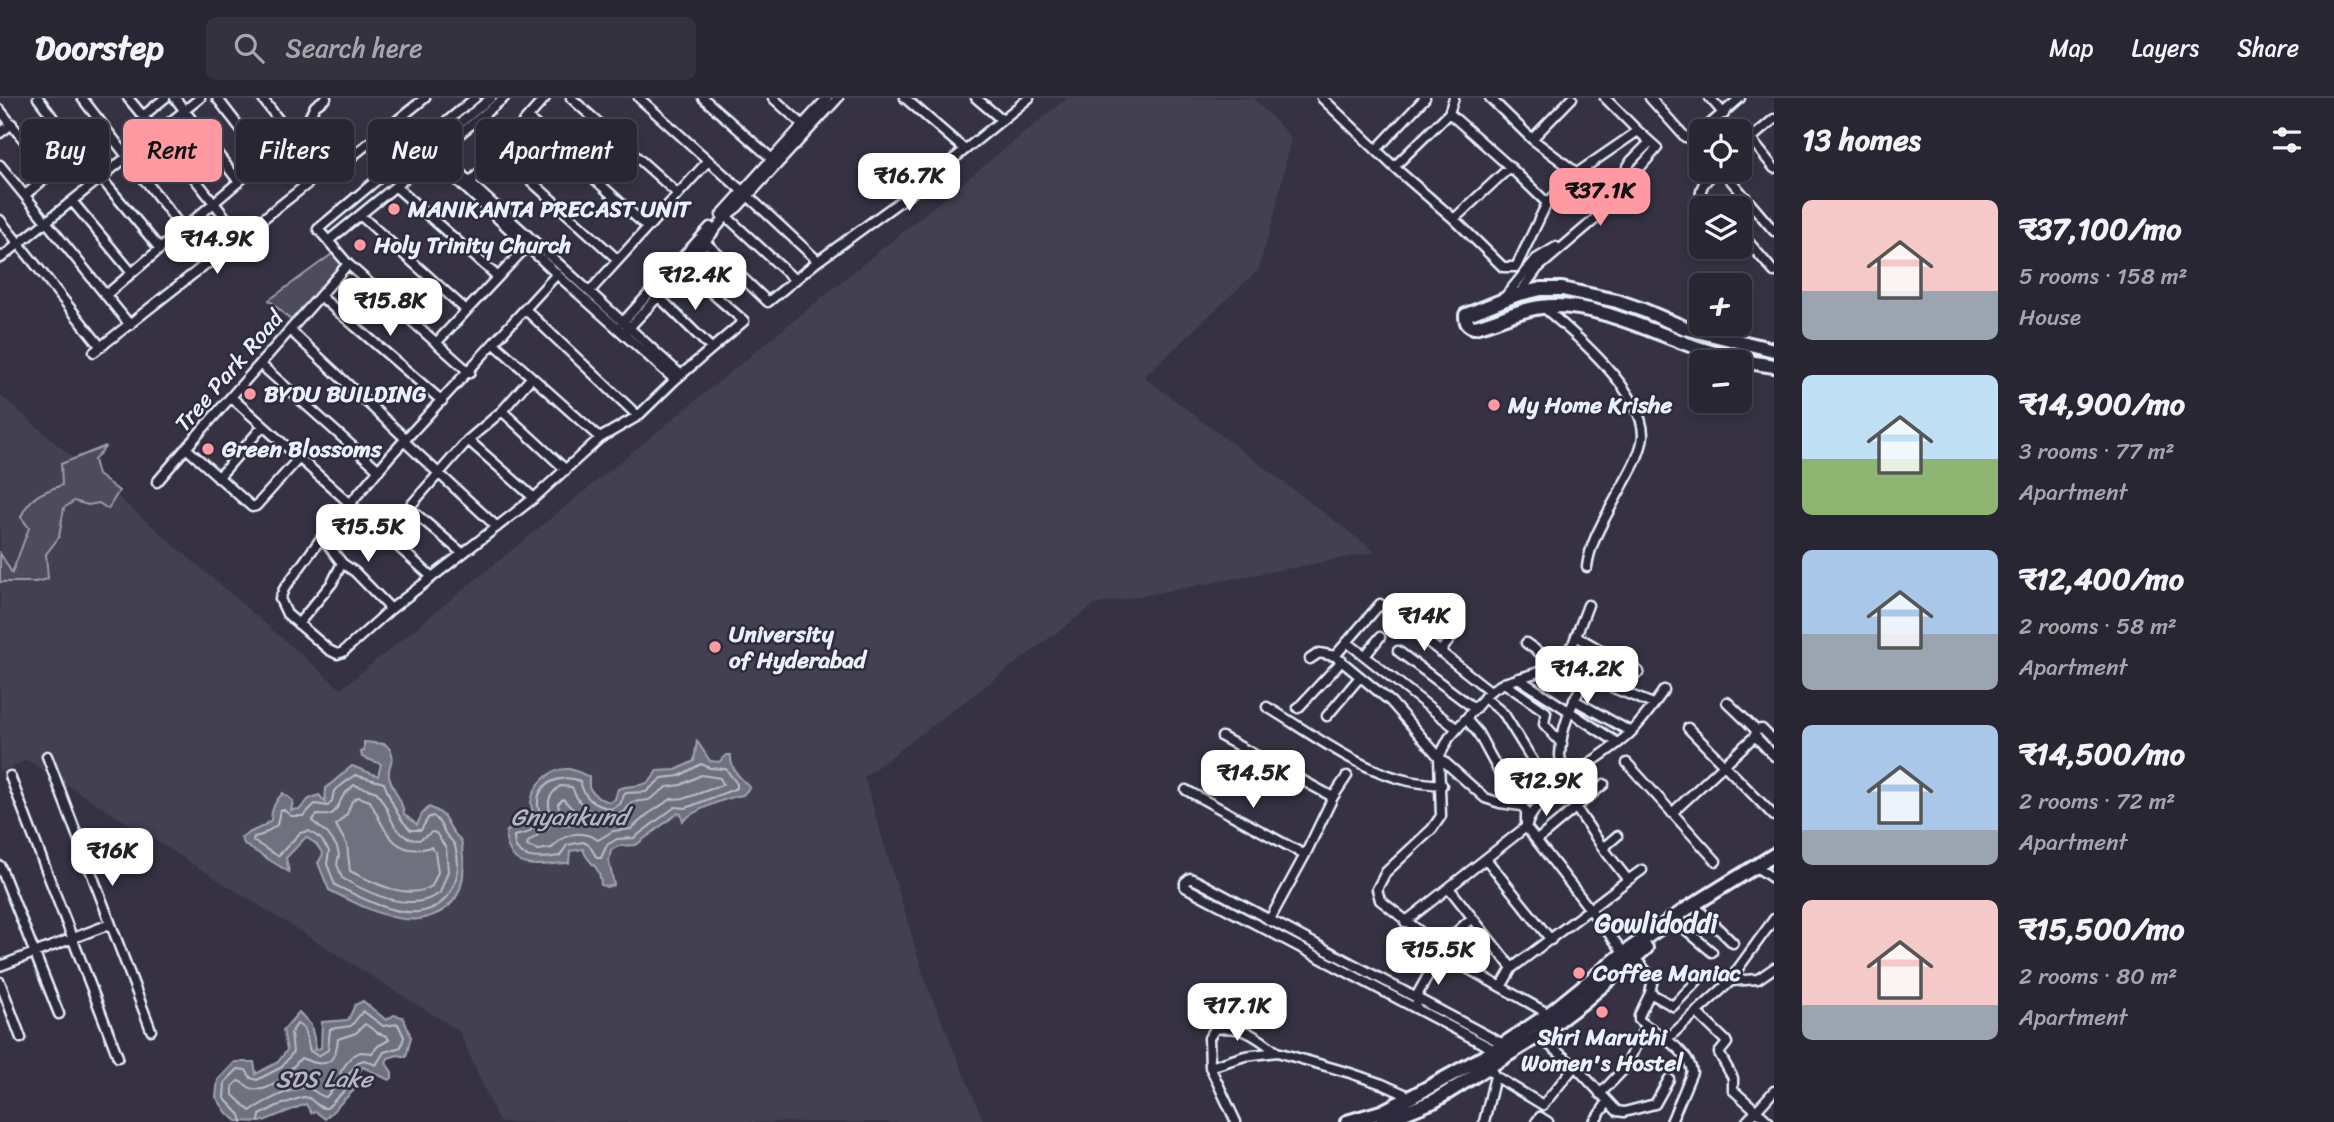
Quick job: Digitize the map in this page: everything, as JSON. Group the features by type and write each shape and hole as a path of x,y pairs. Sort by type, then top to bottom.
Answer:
{"main road":[{"path":"1774,350 1685,328 1643,310 1562,289 1541,289 1520,294 1468,312 1466,321 1469,326 1474,327 1507,315 1543,307 1584,310 1628,321 1712,353 1774,366"},
{"path":"1390,1121 1491,1071 1538,1036 1629,955 1685,910 1774,855"},
{"path":"1629,955 1697,908 1774,862"},
{"path":"1347,1122 1381,1112 1411,1097 1580,997"}],"street":[{"path":"38,98 54,119"},
{"path":"82,98 98,119"},
{"path":"128,98 145,119"},
{"path":"143,116 165,98"},
{"path":"175,98 191,119"},
{"path":"175,119 200,98"},
{"path":"217,98 236,123"},
{"path":"262,98 278,119"},
{"path":"312,119 310,116 316,106 326,98"},
{"path":"354,155 425,98"},
{"path":"456,119 475,98"},
{"path":"462,121 491,98"},
{"path":"462,126 504,98"},
{"path":"545,98 528,117 647,227"},
{"path":"571,98 678,194"},
{"path":"639,98 818,261"},
{"path":"702,98 771,158"},
{"path":"773,98 803,125"},
{"path":"624,327 684,269 771,158 827,98"},
{"path":"744,193 838,98"},
{"path":"905,98 964,149"},
{"path":"976,98 1002,120"},
{"path":"705,242 768,302 818,261 913,192 1029,98"},
{"path":"1322,98 1503,267 1516,267 1546,203 1577,173 1638,131"},
{"path":"1329,105 1337,98"},
{"path":"1376,150 1425,98"},
{"path":"1394,167 1449,113 1454,98"},
{"path":"1490,98 1532,139 1577,173"},
{"path":"1532,139 1572,98"},
{"path":"1520,294 1538,268 1593,220 1657,148 1605,98"},
{"path":"1650,98 1685,138 1689,138"},
{"path":"1710,98 1724,114"},
{"path":"1718,119 1740,98"},
{"path":"0,110 21,136"},
{"path":"1449,113 1546,203"},
{"path":"1752,136 1774,119"},
{"path":"0,133 12,124"},
{"path":"109,133 123,151"},
{"path":"1752,140 1774,168"},
{"path":"1502,300 1536,260 1565,241 1603,204 1631,161 1650,142"},
{"path":"109,171 123,159"},
{"path":"222,159 236,178"},
{"path":"590,291 708,161"},
{"path":"0,165 130,325"},
{"path":"1454,219 1510,167"},
{"path":"462,176 561,275 624,327"},
{"path":"470,183 476,177"},
{"path":"462,179 530,242"},
{"path":"24,195 41,182"},
{"path":"0,256 1,258 96,182"},
{"path":"104,182 160,249"},
{"path":"146,182 209,263"},
{"path":"197,182 241,237"},
{"path":"106,295 239,182"},
{"path":"0,220 97,349 310,182"},
{"path":"382,182 318,229 348,264 469,372"},
{"path":"328,241 400,182"},
{"path":"532,182 617,259"},
{"path":"1731,182 1774,231"},
{"path":"396,187 497,276"},
{"path":"72,201 132,273"},
{"path":"624,327 735,205"},
{"path":"360,215 466,310"},
{"path":"726,216 796,280"},
{"path":"436,343 530,242"},
{"path":"1752,246 1774,272"},
{"name":"Tree Park Road","path":"299,458 256,506 252,507 186,449 348,264"},
{"path":"561,275 497,346 469,372 428,423 391,455 321,537 284,589 280,599 282,607 298,624 337,654 343,652 391,609 534,498 600,438 638,416 744,321 684,269"},
{"path":"561,275 590,291 678,378"},
{"path":"407,442 561,275"},
{"path":"320,296 442,401"},
{"path":"659,296 711,348"},
{"path":"1543,307 1580,338 1614,377 1636,407 1642,421 1643,438 1634,462 1594,540 1587,567"},
{"path":"528,312 638,416"},
{"path":"290,330 497,527"},
{"path":"497,346 600,438"},
{"path":"260,364 379,470"},
{"path":"385,535 468,440 502,411 531,378"},
{"path":"231,397 432,577"},
{"path":"502,411 566,470"},
{"path":"218,478 263,426"},
{"path":"468,440 534,498"},
{"path":"157,482 186,449"},
{"path":"409,508 462,553"},
{"path":"321,537 342,563 355,572 391,609"},
{"path":"298,624 332,583 342,563"},
{"path":"1298,708 1380,604 1487,694 1504,714 1552,790"},
{"path":"1549,1014 1465,967 1438,948 1380,900 1377,889 1386,872 1432,829 1441,816 1439,757 1443,747 1487,694 1504,683 1539,672 1565,654 1576,636 1588,605"},
{"path":"1440,652 1453,635"},
{"path":"1576,636 1639,672"},
{"path":"1365,656 1380,637"},
{"path":"1348,642 1457,729"},
{"path":"1526,643 1555,662 1586,677 1653,704"},
{"path":"1398,651 1475,709"},
{"path":"1310,659 1319,653 1338,659 1391,702 1439,757 1485,798 1522,806 1526,811 1526,827 1590,911 1629,955 1652,976 1650,993 1639,1020 1667,1038 1691,1065 1692,1072 1671,1122"},
{"path":"1327,716 1360,677"},
{"path":"1567,780 1568,774 1560,759 1562,744 1569,712 1586,677"},
{"path":"1518,678 1618,743"},
{"path":"1504,683 1546,712 1544,724 1562,744"},
{"path":"1405,922 1526,827 1530,815 1552,790 1631,732 1664,690"},
{"path":"1574,700 1631,732"},
{"path":"1727,702 1774,756"},
{"path":"1267,707 1351,757 1385,773 1408,781 1442,785"},
{"path":"1466,719 1478,733 1517,805"},
{"path":"1688,728 1774,816"},
{"path":"1672,813 1756,733 1762,729 1774,741"},
{"path":"1222,737 1333,797"},
{"path":"47,756 151,1030"},
{"path":"1627,762 1716,861"},
{"path":"10,776 118,1057"},
{"path":"1265,928 1333,797 1348,776"},
{"path":"1537,840 1604,784"},
{"path":"1186,790 1305,855"},
{"path":"1576,808 1602,848 1628,880"},
{"path":"1602,848 1617,836"},
{"path":"1486,859 1550,940"},
{"path":"0,866 59,1014"},
{"path":"1759,869 1774,879"},
{"path":"1501,987 1513,968 1642,870"},
{"path":"1190,878 1270,919 1416,997 1499,1047 1185,887 1185,882 1190,878"},
{"path":"1449,888 1513,968"},
{"path":"1697,908 1733,943"},
{"path":"1438,948 1472,918"},
{"path":"1667,1038 1731,981 1737,970 1770,933 1774,919"},
{"path":"0,966 110,923"},
{"path":"1678,923 1712,952"},
{"path":"1418,1008 1416,997 1436,961"},
{"path":"1731,981 1753,980 1772,973"},
{"path":"1650,993 1672,1006 1697,981"},
{"path":"0,982 21,1038"},
{"path":"1696,1012 1727,1043 1719,1053 1733,1078 1733,1090 1769,1122"},
{"path":"1600,1094 1625,1068 1646,1026"},
{"path":"1236,1122 1210,1067 1209,1038 1215,1029 1250,1032 1276,1052 1350,1073 1411,1097"},
{"path":"1538,1036 1575,1066 1617,1111 1653,1106 1669,1079"},
{"path":"1210,1067 1245,1056 1276,1052"},
{"path":"1548,1122 1538,1119 1543,1105 1575,1066"},
{"path":"1484,1122 1491,1071 1543,1105"},
{"path":"1746,1122 1774,1091"},
{"path":"1594,1122 1607,1102"}],"shaded area":[{"name":"University of Hyderabad","path":"1067,98 1253,98 1291,137 1273,221 1258,270 1144,377 1376,552 1094,605 864,777 926,983 984,1122 499,1122 459,1031 27,760 0,772 0,395 341,689"},
{"path":"332,254 342,264 292,321 269,300"},
{"path":"106,446 94,460 98,475 119,491 108,509 99,503 88,505 74,501 64,508 59,537 46,554 48,579 35,582 0,582 0,553 12,573 29,528 21,517 28,505 42,493 62,485 61,464"}],"water":[{"name":"Gnyankund","path":"697,741 710,761 719,762 726,755 731,755 734,769 750,787 743,795 712,805 683,821 678,813 636,845 619,846 611,850 609,861 614,885 601,885 596,868 583,849 570,851 569,863 534,865 519,861 508,847 507,831 520,824 523,827 535,819 531,805 532,796 539,784 555,771 568,769 589,777 589,788 598,798 610,802 615,799 618,789 640,785 650,781 656,771 676,770 694,761"},
{"path":"364,742 385,744 392,753 389,776 404,814 417,825 429,807 443,815 461,841 463,869 460,889 450,905 431,916 419,919 396,918 329,890 318,863 323,854 316,844 306,837 286,858 289,872 245,845 241,838 271,820 274,805 283,793 293,801 291,810 300,809 309,799 319,795 325,802 326,788 352,766 378,776 381,764 362,757"},
{"name":"SDS Lake","path":"363,1001 386,1020 394,1015 403,1017 411,1037 406,1057 398,1055 388,1058 386,1063 392,1072 392,1078 389,1080 363,1067 355,1077 355,1089 325,1119 316,1112 311,1113 306,1104 261,1122 237,1121 227,1113 216,1097 218,1080 235,1062 254,1062 256,1074 278,1062 287,1050 283,1030 299,1012 311,1025 316,1047 314,1050 321,1048 322,1022 348,1020 355,1005"}],"place":[{"name":"MANIKANTA PRECAST UNIT","path":"394,209"},
{"name":"Holy Trinity Church","path":"360,245"},
{"name":"BYDU BUILDING","path":"250,394"},
{"name":"My Home Krishe","path":"1494,405"},
{"name":"Green Blossoms","path":"208,449"},
{"name":"University of Hyderabad","path":"715,647"},
{"name":"Coffee Maniac","path":"1579,973"},
{"name":"Shri Maruthi Women's Hostel","path":"1602,1012"}],"district":[{"name":"Gowlidoddi","path":"1656,923"}]}
